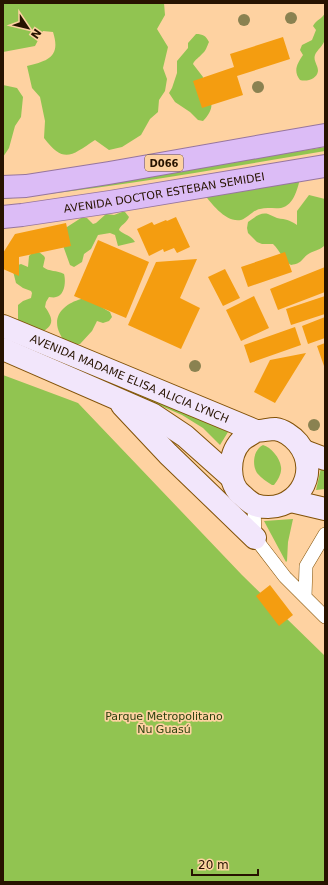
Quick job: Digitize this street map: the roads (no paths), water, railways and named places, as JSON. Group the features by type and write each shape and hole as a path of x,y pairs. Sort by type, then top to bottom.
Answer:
{"highway":[{"name":"D066","path":"3,187 26,186 109,173 325,135"},
{"name":"AVENIDA DOCTOR ESTEBAN SEMIDEI","path":"3,217 110,202 325,166"}],"main road":[{"name":"AVENIDA MADAME ELISA ALICIA LYNCH","path":"3,326 256,431 275,429 292,436 304,451 308,469 304,487 291,501 273,508 254,505 239,494 231,477 185,436 152,414 3,349"},
{"path":"114,397 168,454 255,538"},
{"path":"231,477 232,458 241,442 256,431"},
{"name":"AVENIDA MADAME ELISA ALICIA LYNCH","path":"304,451 325,459"},
{"path":"291,501 325,509"}],"lane":[{"path":"254,505 255,538 285,577 325,617"},
{"path":"306,597 306,566 325,534"}],"park label":[{"name":"Parque Metropolitano Ñu Guasú","path":"164,722"}]}
